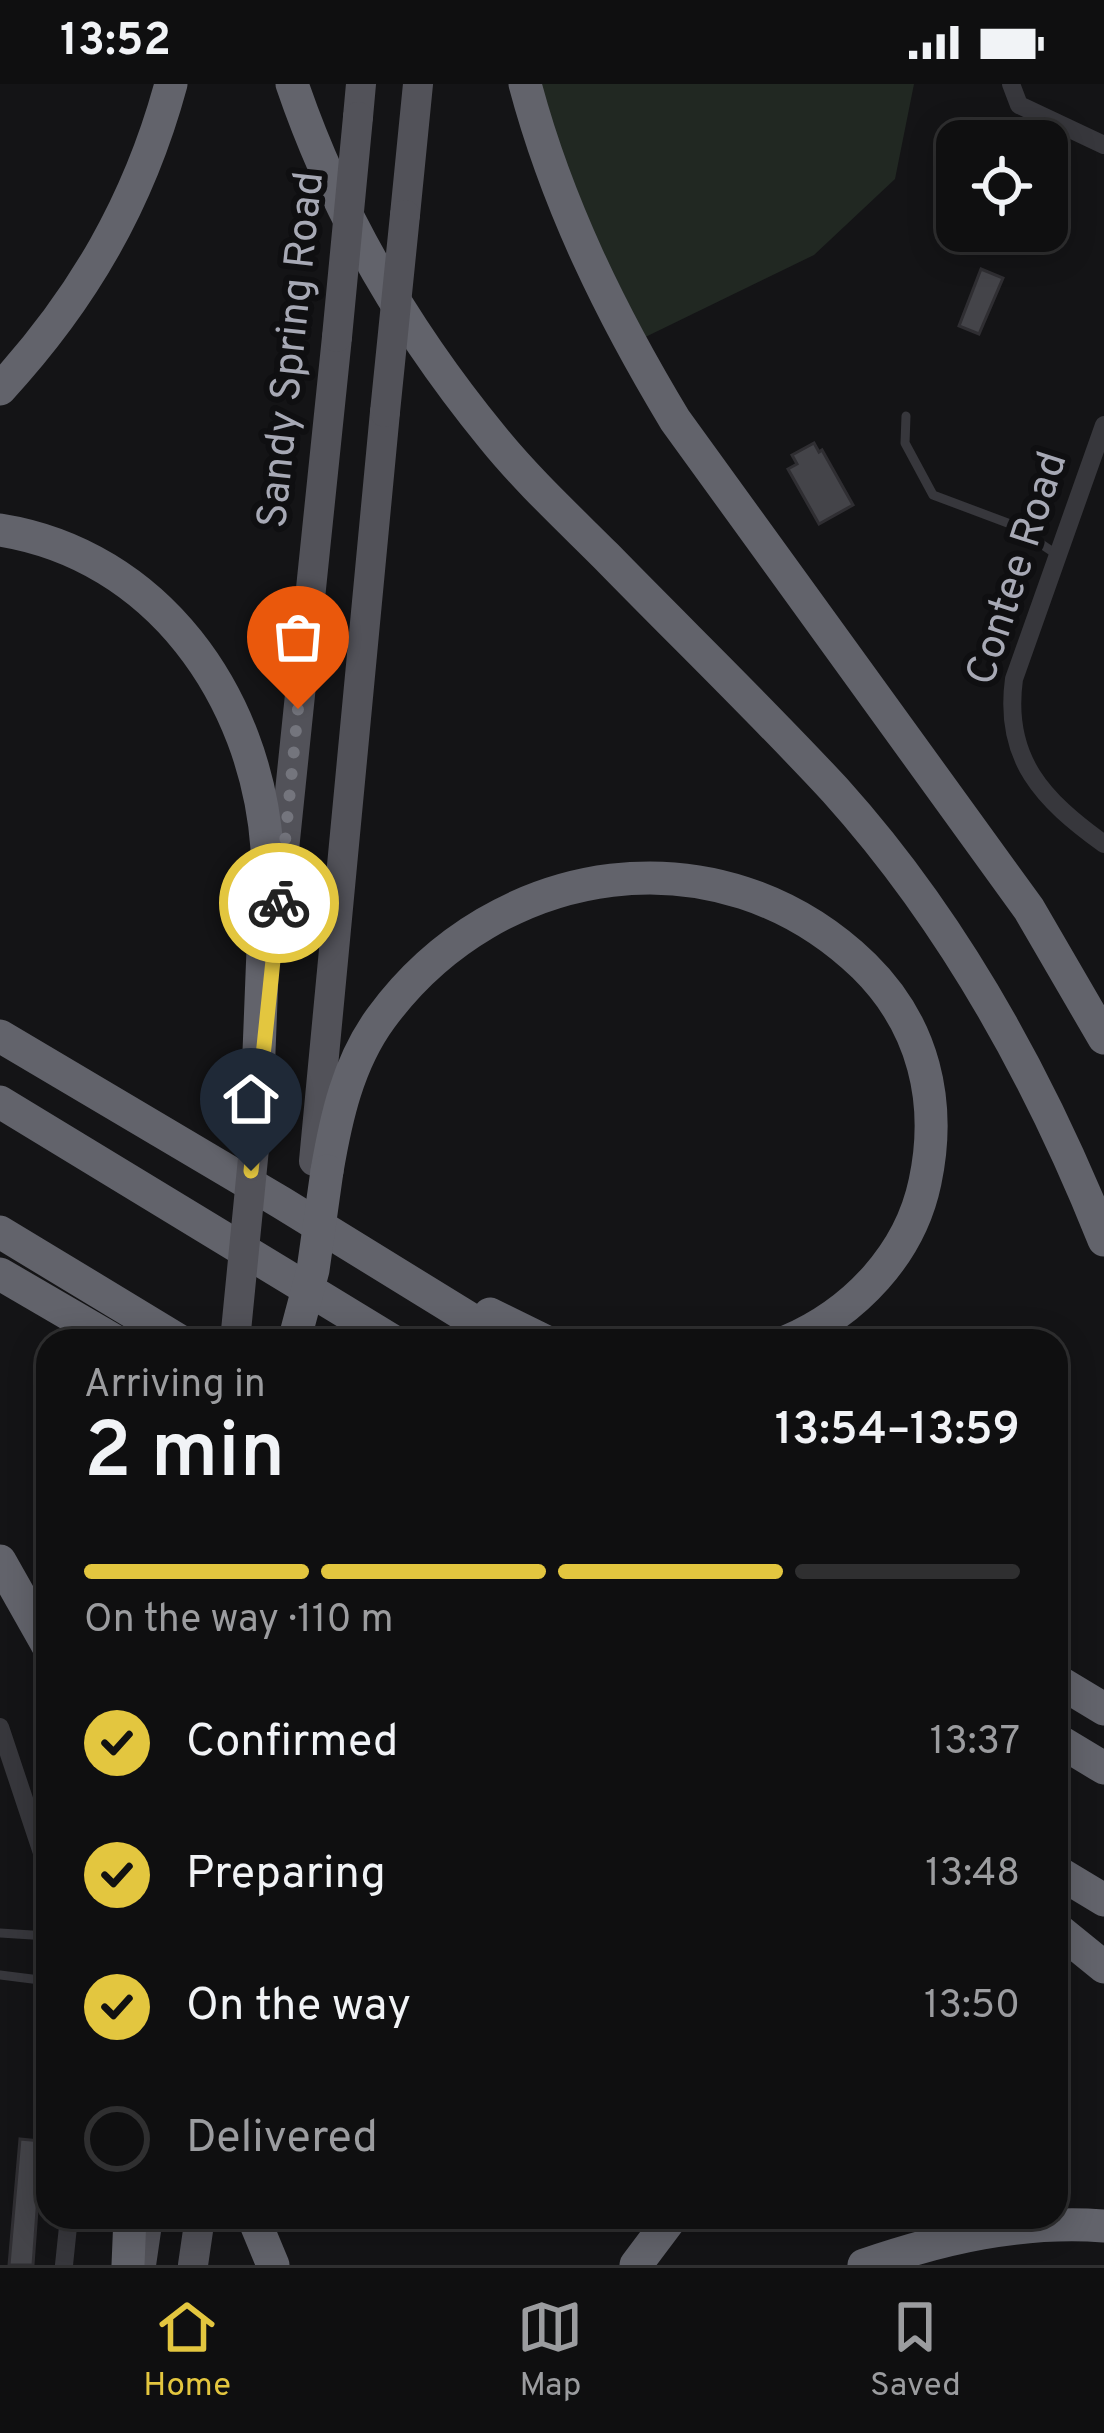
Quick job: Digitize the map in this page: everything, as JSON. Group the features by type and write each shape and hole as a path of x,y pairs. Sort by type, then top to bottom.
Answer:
{"highway":[{"path":"0,388 44,339 105,251 136,191 171,84"},
{"path":"292,84 333,188 361,242 396,304 457,392 542,492 837,793 898,867 955,948 1041,1095 1104,1240"},
{"path":"525,84 562,197 629,345 675,420 1029,909 1104,1038"},
{"path":"0,530 28,534 97,563 163,611 212,670 246,740 264,810 267,848 256,1128"},
{"path":"299,1329 313,1270 320,1166 341,1100 379,1021 449,947 498,914 547,894 634,878 681,878 769,900 804,918 879,981 924,1059 932,1103 932,1149 921,1200 902,1244 878,1277 843,1309 809,1329"},
{"path":"0,1024 143,1120"},
{"path":"0,1036 487,1329"},
{"path":"0,1102 373,1329"},
{"path":"283,1203 522,1329"},
{"path":"0,1232 160,1329"},
{"path":"0,1274 95,1329"},
{"path":"0,1561 36,1625"},
{"path":"1068,1687 1104,1709"},
{"path":"1068,1746 1104,1768"},
{"path":"1068,1878 1104,1900"},
{"path":"1068,1938 1104,1967"},
{"path":"1068,2226 1104,2226"},
{"path":"128,2265 130,2229"},
{"path":"256,2229 273,2265"},
{"path":"635,2265 663,2229"},
{"path":"864,2265 927,2243 1000,2229"}],"main road":[{"name":"Sandy Spring Road","path":"236,1329 361,84"},
{"path":"320,1166 418,84"},
{"path":"141,2265 146,2229"},
{"path":"193,2265 198,2229"}],"street":[{"path":"1011,84 1019,105 1104,145"},
{"name":"Contee Road","path":"1104,425 1014,679 1010,711 1015,744 1050,801 1104,844"},
{"path":"0,1727 36,1835"},
{"path":"64,2265 68,2229"}],"lane":[{"path":"906,416 905,443 932,495 1013,525 1057,554"},
{"path":"0,1933 36,1935"},
{"path":"0,1975 36,1980"}],"shaded area":[{"path":"525,84 914,84 895,179 814,255 629,345"}],"building":[{"path":"981,269 1003,278 979,334 959,326"},
{"path":"814,443 853,505 819,524 788,469 797,464 792,455"},
{"path":"20,2139 36,2140 33,2265 9,2265"}],"way so far":[{"path":"279,903 298,709"}],"route":[{"path":"251,1171 279,903"}]}
